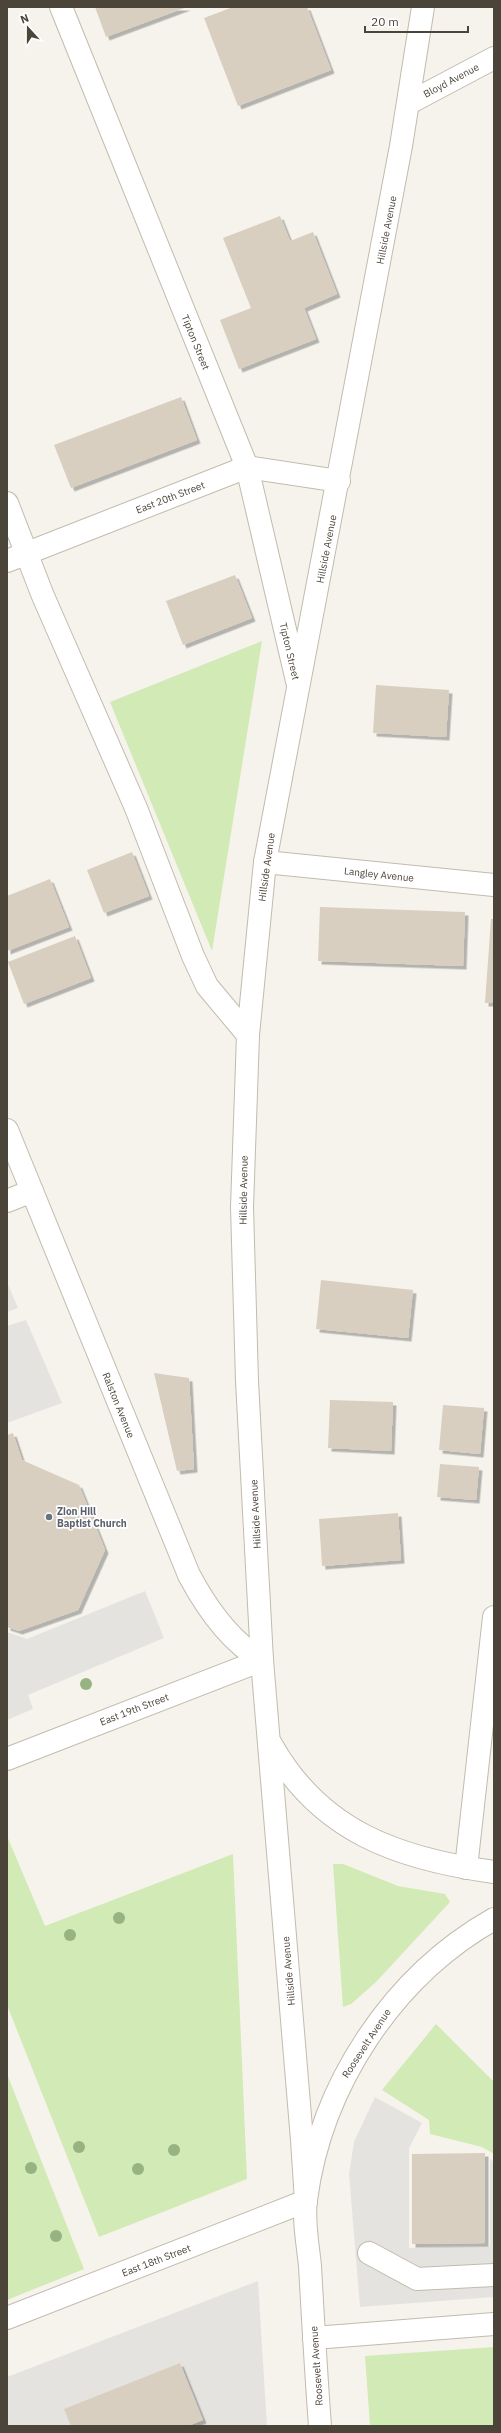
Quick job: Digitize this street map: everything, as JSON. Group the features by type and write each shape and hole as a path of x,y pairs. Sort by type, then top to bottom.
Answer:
{"street":[{"name":"Tipton Street","path":"60,7 247,467 299,688"},
{"name":"Hillside Avenue","path":"306,2201 262,1660 243,1270 243,1161 248,1035 265,862 339,481 409,103 423,7"},
{"name":"Bloyd Avenue","path":"409,103 494,58"},
{"path":"247,467 339,481"},
{"name":"East 20th Street","path":"16,557 247,467"},
{"path":"7,504 16,557 136,808 193,956 207,986 248,1035"},
{"name":"Langley Avenue","path":"265,862 494,885"},
{"name":"Ralston Avenue","path":"7,1130 189,1575 203,1600 226,1629 253,1655 262,1660"},
{"path":"7,1200 32,1191"},
{"path":"466,1868 494,1617"},
{"name":"East 19th Street","path":"7,1759 262,1660"},
{"name":"Hillside Avenue","path":"269,1740 286,1769 307,1794 343,1824 371,1841 466,1868 494,1872"},
{"name":"Roosevelt Avenue","path":"320,2426 306,2201 327,2115 340,2085 371,2033 400,1994 422,1972 470,1933 494,1919"},
{"name":"East 18th Street","path":"7,2318 306,2201"},
{"path":"369,2253 417,2279 494,2275"},
{"path":"314,2338 494,2324"}],"green space":[{"path":"262,641 212,951 110,702"},
{"path":"7,1836 45,1926 233,1854 247,2179 99,2237 7,2005"},
{"path":"333,1864 343,1864 398,1886 445,1894 450,1902 376,1982 351,2004 343,2007"},
{"path":"436,2024 494,2082 494,2154 482,2147 430,2134 429,2120 382,2090"},
{"path":"7,2074 84,2269 7,2300"},
{"path":"494,2347 494,2426 370,2426 365,2356"}],"shaded area":[{"path":"7,1282 18,1308 7,1312"},
{"path":"26,1320 62,1403 7,1423 7,1326"},
{"path":"145,1591 164,1638 28,1695 33,1709 7,1720 7,1632 27,1639"},
{"path":"375,2097 422,2123 409,2148 409,2248 490,2246 490,2159 494,2162 494,2297 360,2307 349,2174 354,2142"},
{"path":"258,2281 267,2426 7,2426 7,2377"}],"building":[{"path":"95,7 187,7 106,37"},
{"path":"233,7 307,7 331,70 238,106 204,18"},
{"path":"280,216 290,241 313,232 337,294 304,308 316,339 239,369 220,320 251,308 223,238"},
{"path":"181,397 197,440 71,488 54,445"},
{"path":"235,575 252,618 183,645 166,601"},
{"path":"376,685 449,690 446,737 373,733"},
{"path":"132,852 149,896 104,913 87,870"},
{"path":"50,879 69,927 7,951 7,896"},
{"path":"320,907 465,912 463,966 318,961"},
{"path":"491,919 494,919 494,1003 485,1003"},
{"path":"75,936 91,978 24,1004 8,962"},
{"path":"321,1280 413,1290 408,1338 316,1329"},
{"path":"154,1373 189,1378 194,1469 177,1471"},
{"path":"330,1400 393,1402 391,1451 328,1448"},
{"path":"443,1405 484,1408 480,1454 439,1450"},
{"name":"Zion Hill Baptist Church","path":"13,1433 22,1460 79,1485 105,1550 78,1610 19,1631 7,1627 7,1435"},
{"path":"440,1464 479,1467 476,1500 437,1497"},
{"path":"398,1513 401,1560 322,1566 319,1519"},
{"path":"485,2153 485,2243 412,2244 412,2154"},
{"path":"180,2363 203,2420 188,2426 71,2426 64,2409"}],"place":[{"name":"Zion Hill Baptist Church","path":"49,1517"}]}
